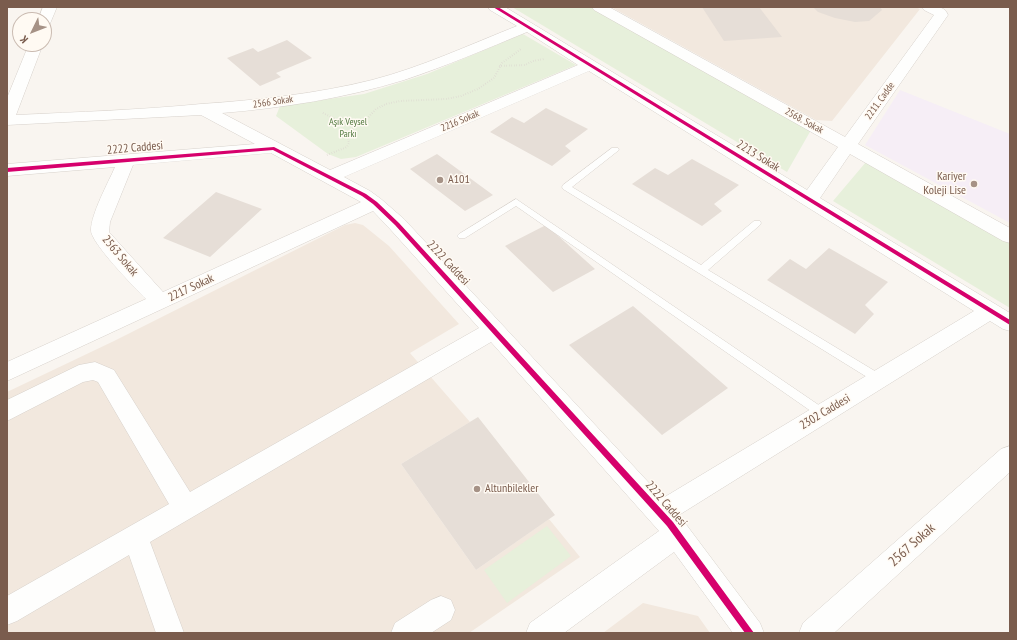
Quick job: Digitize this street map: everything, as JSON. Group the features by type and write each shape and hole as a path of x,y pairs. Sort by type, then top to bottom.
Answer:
{"street":[{"name":"2213 Sokak","path":"494,7 1010,323"},
{"name":"2568. Sokak","path":"599,7 1010,236"},
{"name":"2211. Cadde","path":"809,200 941,15 940,12 929,7"},
{"name":"2566 Sokak","path":"7,119 202,109 279,101 357,88 400,76 528,27"},
{"path":"7,119 33,52"},
{"name":"2216 Sokak","path":"330,177 590,65"},
{"path":"202,109 274,148"},
{"name":"2222 Caddesi","path":"7,170 274,148 330,177 375,203 397,224 660,513 750,633"},
{"name":"2563 Sokak","path":"126,160 101,222 100,232 105,241 160,302"},
{"name":"2217 Sokak","path":"7,372 375,203"},
{"name":"2302 Caddesi","path":"660,513 990,311"},
{"path":"7,611 494,330"},
{"path":"7,411 79,374 95,371 106,376 185,507"},
{"name":"2567 Sokak","path":"813,633 1010,457"},
{"path":"540,633 677,534"},
{"path":"135,536 170,633"},
{"path":"404,633 441,610"}],"lane":[{"path":"615,150 566,187 878,379"},
{"path":"462,236 516,202 822,413"},
{"path":"702,270 757,223"}],"path":[{"path":"302,163 343,150 347,147 348,143 346,138 351,129 363,122 379,107 404,100 442,99 468,94 489,83 498,72 500,66 517,54 522,48 528,27"},
{"path":"500,66 525,65 533,61 546,58"}],"shaded area":[{"path":"611,7 915,7 920,9 832,121 816,120"},
{"name":"Kariyer Koleji Lise","path":"900,90 1010,134 1010,223 865,145"},
{"path":"355,223 363,225 389,246 459,324 410,353 470,422 401,464 476,570 549,519 580,557 469,633 7,633 7,392 114,341 345,225"},
{"path":"643,603 698,616 710,633 603,633"}],"green space":[{"path":"512,7 593,7 811,130 787,172"},
{"name":"Aşık Veysel Parkı","path":"523,34 576,65 356,157 341,159 328,154 276,116 280,106 364,94 427,74"},
{"path":"866,162 1010,241 1010,308 833,201"},
{"path":"547,526 571,556 507,603 484,570"}],"building":[{"path":"702,7 759,7 782,37 724,41"},
{"path":"813,7 880,7 882,10 869,21 855,22 835,18 818,12"},
{"path":"287,40 312,58 276,73 281,77 260,86 227,58 253,48 258,52"},
{"path":"546,108 588,129 565,146 571,151 552,166 490,132 512,117 524,123"},
{"path":"437,154 493,195 465,211 410,169"},
{"path":"692,159 739,185 714,204 722,211 702,226 632,184 655,168 668,175"},
{"path":"216,192 262,209 210,257 163,238"},
{"path":"546,225 595,269 553,292 505,246"},
{"path":"829,248 888,282 865,305 874,314 855,334 767,280 790,259 806,269"},
{"path":"633,306 728,388 662,435 569,345"},
{"name":"Altunbilekler","path":"478,417 555,515 476,570 401,464"}],"cycle path":[{"path":"495,7 1010,323"},
{"path":"7,170 274,148 364,195 375,203 397,224 670,524 750,633"}],"place":[{"name":"A101","path":"440,180"},
{"name":"Kariyer Koleji Lise","path":"974,184"},
{"name":"Altunbilekler","path":"477,489"}]}
